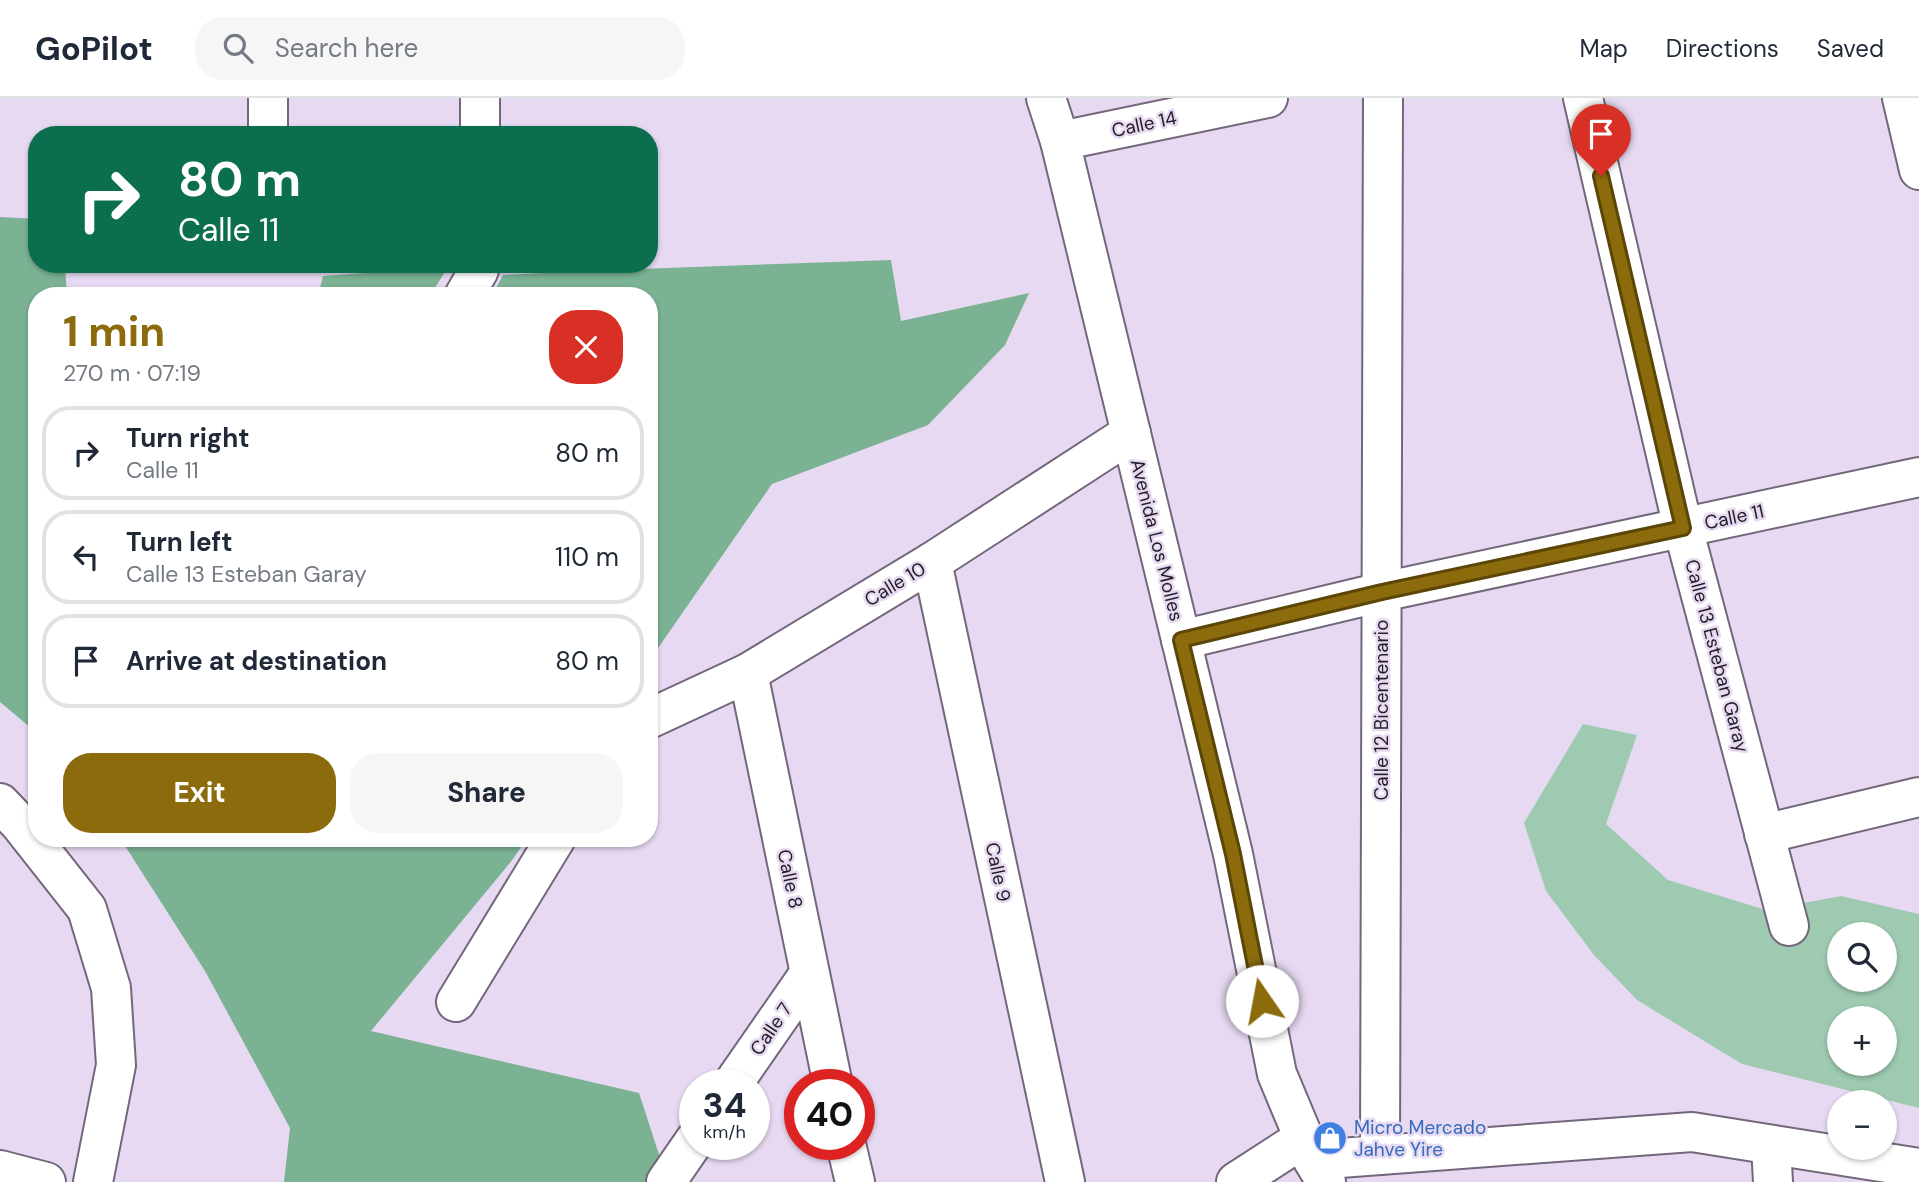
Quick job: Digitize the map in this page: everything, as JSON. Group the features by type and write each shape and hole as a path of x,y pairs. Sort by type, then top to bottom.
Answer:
{"street":[{"path":"268,98 268,126"},
{"path":"480,98 480,126"},
{"name":"Avenida Los Molles","path":"1046,98 1060,141 1233,854 1277,1074 1314,1160"},
{"name":"Calle 14","path":"1060,141 1268,98"},
{"name":"Calle 12 Bicentenario","path":"1380,1155 1383,98"},
{"name":"Calle 13 Esteban Garay","path":"1583,98 1683,528 1789,926"},
{"path":"1902,98 1919,170"},
{"name":"Calle 10","path":"658,715 748,673 932,562 1131,433"},
{"name":"Calle 11","path":"1181,640 1382,592 1919,477"},
{"name":"Calle 9","path":"932,562 1065,1182"},
{"name":"Calle 8","path":"748,673 830,1069"},
{"path":"1764,834 1919,797"},
{"path":"7,815 28,840"},
{"path":"34,847 87,909 111,988 116,1065 93,1182"},
{"path":"456,1002 551,847"},
{"name":"Calle 7","path":"743,1069 809,974"},
{"path":"1236,1182 1314,1160 1692,1132 1772,1163 1919,1168"},
{"path":"666,1182 681,1160"},
{"path":"850,1160 855,1182"},
{"path":"0,1170 46,1182"}],"green space":[{"path":"0,217 28,219 28,273 66,273 66,287 28,287 28,725 0,702"},
{"path":"891,260 901,321 1029,293 1005,345 928,425 772,484 658,648 658,287 497,287 503,275 658,273 658,268"},
{"path":"444,273 436,287 320,287 323,276"},
{"path":"1583,724 1637,735 1606,824 1668,880 1766,910 1841,896 1919,914 1919,1108 1897,1103 1897,1090 1847,1090 1742,1064 1637,1000 1594,955 1546,891 1524,823"},
{"path":"126,847 521,847 371,1031 639,1093 668,1182 284,1182 290,1128 205,971"}],"place":[{"name":"Micro Mercado Jahve Yire","path":"1330,1138"}],"route":[{"path":"1262,1001 1233,854 1181,640 1382,592 1683,528 1601,176"}]}
